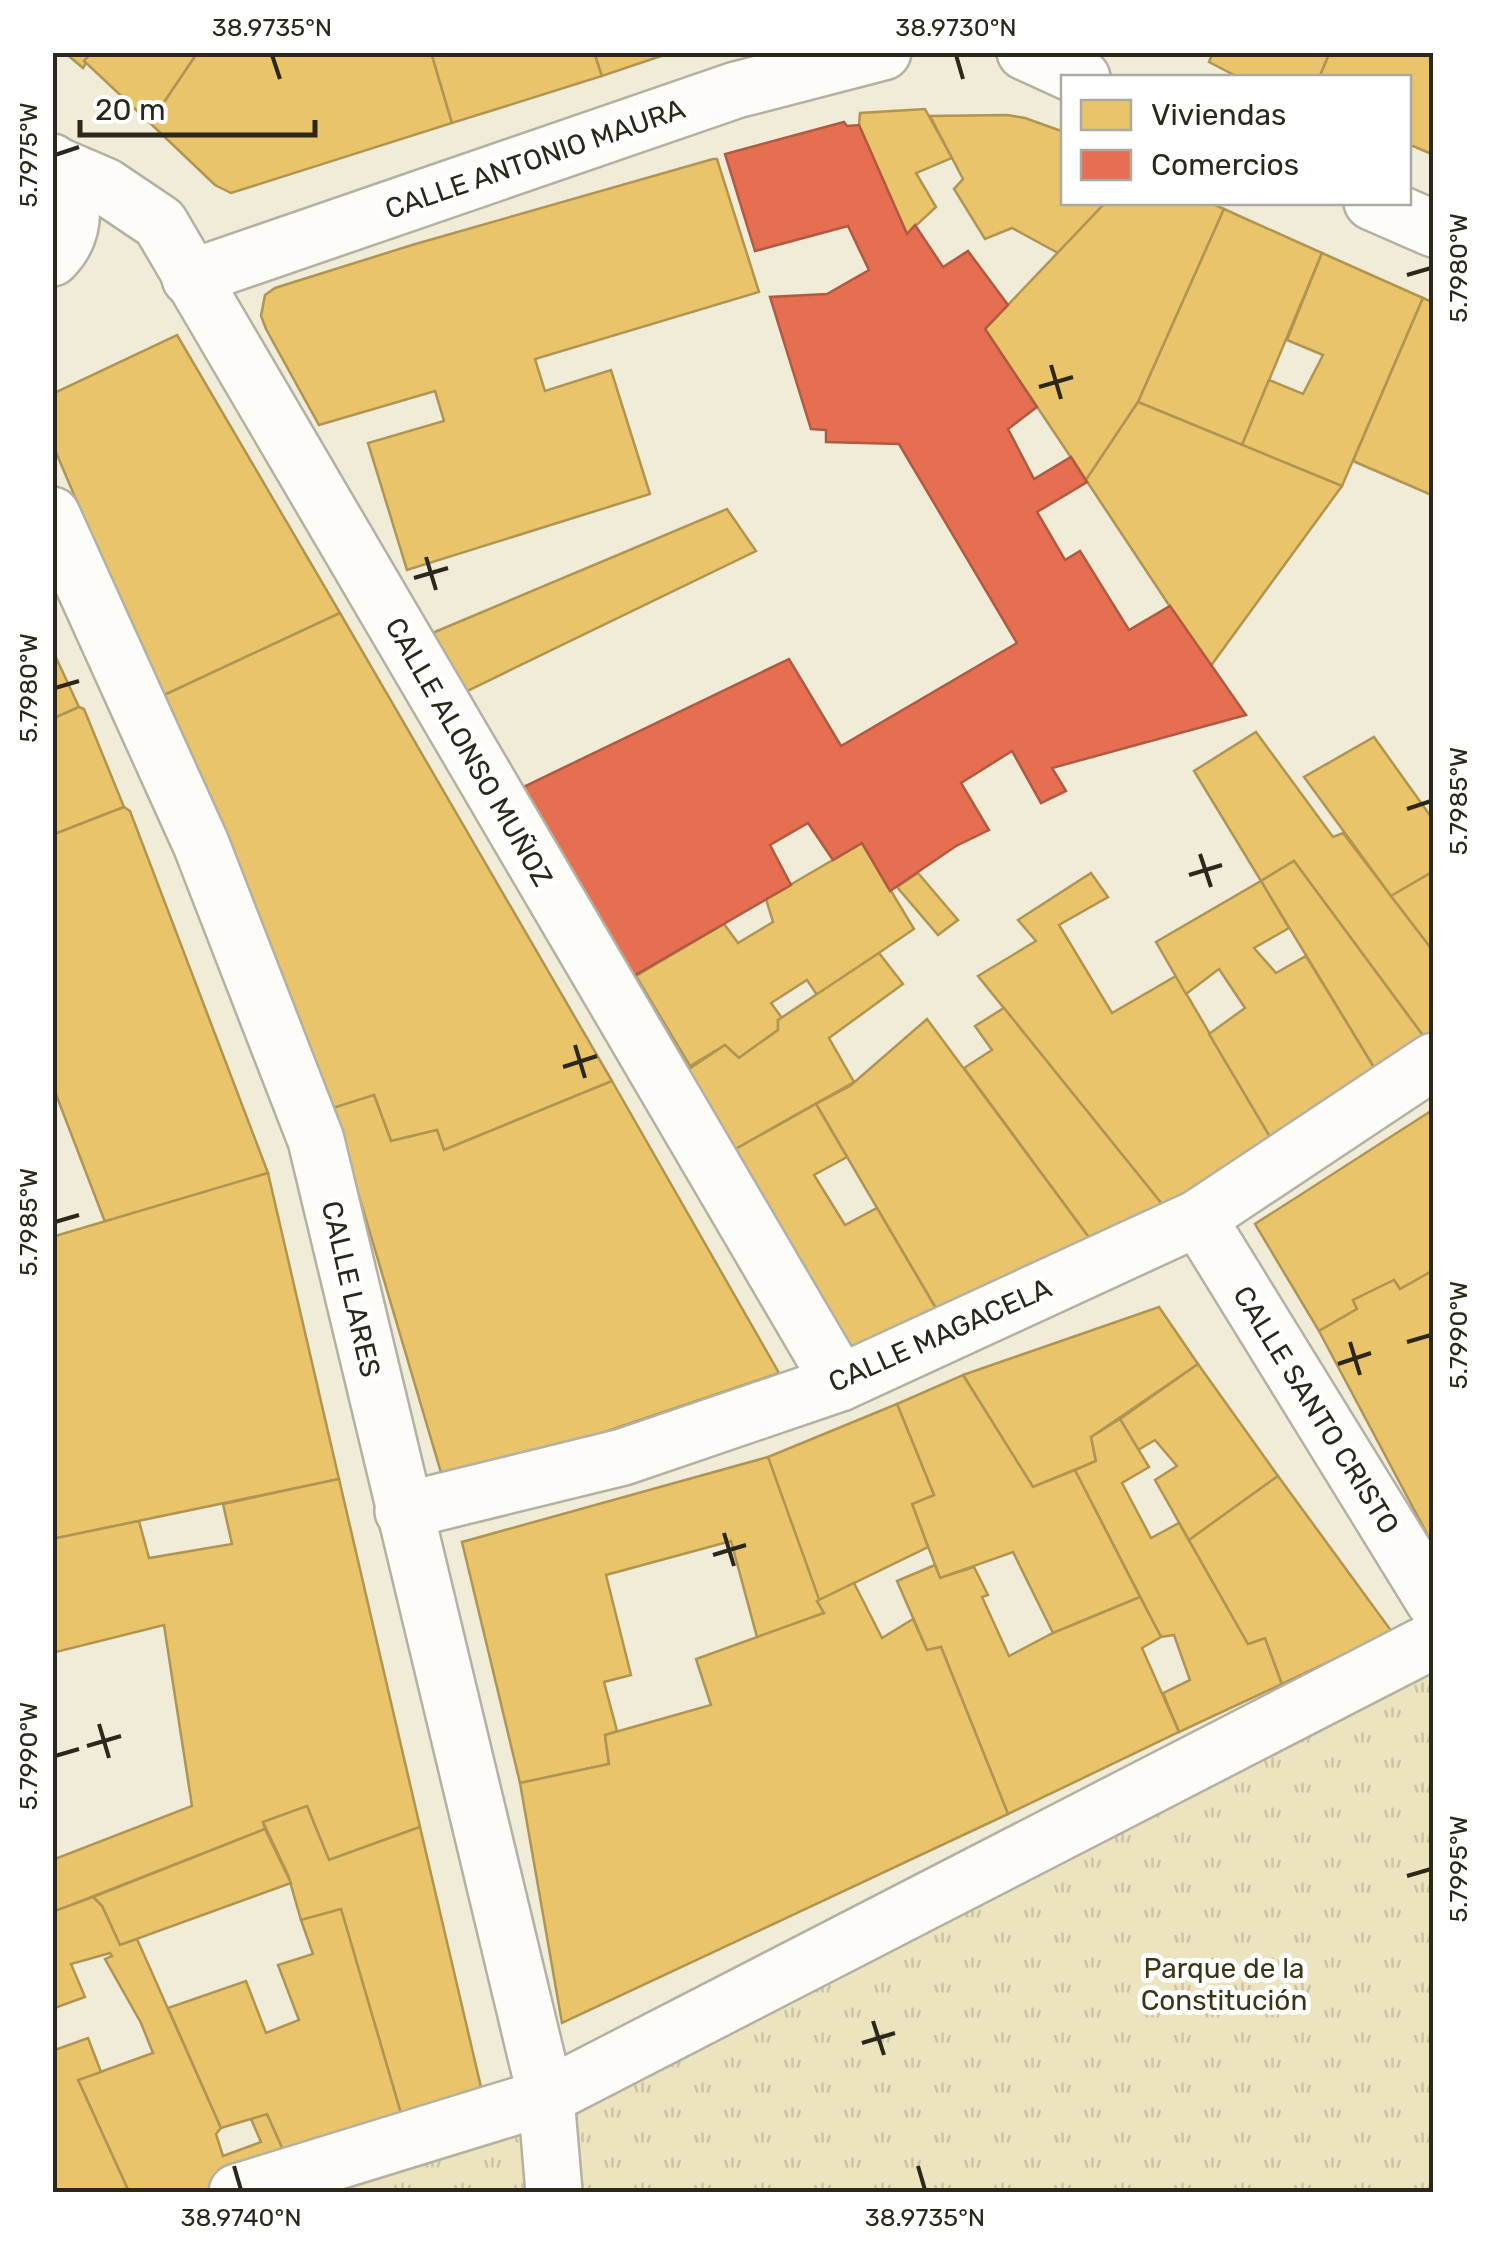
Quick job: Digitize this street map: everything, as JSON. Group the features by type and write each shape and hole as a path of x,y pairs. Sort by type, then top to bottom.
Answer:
{"street":[{"name":"CALLE ANTONIO MAURA","path":"190,278 736,90 883,52"},
{"path":"1024,52 1075,75"},
{"name":"CALLE ALONSO MUÑOZ","path":"54,164 105,186 160,223 840,1382"},
{"path":"52,258 70,230 72,207 67,183 54,164"},
{"path":"1379,205 1434,229"},
{"name":"CALLE LARES","path":"52,515 200,844 316,1140 546,2097"},
{"name":"CALLE MAGACELA","path":"403,1511 623,1457 840,1382 1198,1218 1434,1061"},
{"name":"CALLE SANTO CRISTO","path":"1198,1218 1434,1601"},
{"path":"267,2188 546,2097 1434,1640"},
{"path":"546,2097 554,2192"}],"green space":[{"name":"Parque de la Constitución","path":"1433,1640 1433,2192 237,2192 547,2097"}],"building: Viviendas":[{"path":"64,52 92,52 83,68"},
{"path":"92,52 198,52 150,123 84,61"},
{"path":"198,52 431,52 452,123 231,193 215,185 150,123"},
{"path":"431,52 594,52 602,76 452,123"},
{"path":"594,52 673,52 602,76"},
{"path":"1213,52 1330,52 1320,75 1234,75 1209,62"},
{"path":"1330,52 1434,52 1434,155 1411,145 1411,75 1320,75"},
{"path":"925,109 952,158 916,173 936,207 907,234 859,125 860,113"},
{"path":"1007,115 1061,131 1061,205 1103,205 1058,253 1012,228 985,239 954,189 963,179 930,116"},
{"path":"717,159 759,292 535,359 545,391 611,370 650,494 407,570 368,443 444,421 435,391 319,425 266,329 261,316 265,295 275,288 412,245"},
{"path":"1103,205 1215,205 1224,209 1138,402 1086,480 985,329"},
{"path":"1224,209 1322,253 1242,445 1138,402"},
{"path":"1322,253 1423,298 1342,486 1242,445 1269,380 1303,394 1323,355 1287,340"},
{"path":"1423,298 1434,303 1434,496 1353,461"},
{"path":"177,335 340,613 160,697 52,443 52,394"},
{"path":"1138,402 1342,486 1210,667 1086,480"},
{"path":"727,509 756,551 461,694 430,634"},
{"path":"340,613 612,1081 444,1150 437,1130 391,1141 374,1095 333,1108 160,697"},
{"path":"52,649 79,707 52,719"},
{"path":"79,707 84,709 124,807 52,835 52,719"},
{"path":"1256,732 1333,837 1343,833 1434,952 1434,1043 1430,1045 1294,861 1261,881 1194,771"},
{"path":"1374,737 1434,821 1434,871 1391,896 1304,777"},
{"path":"124,807 130,811 268,1173 105,1222 52,1084 52,835"},
{"path":"862,843 914,929 817,995 807,980 771,1003 782,1018 778,1020 778,1030 739,1058 725,1045 690,1066 636,976 724,924 738,943 773,922 766,899"},
{"path":"1294,861 1430,1045 1381,1079 1261,881"},
{"path":"1434,871 1434,952 1391,896"},
{"path":"918,873 958,920 938,935 897,887"},
{"path":"1091,873 1108,897 1059,925 1112,1013 1176,976 1276,1147 1170,1214 978,976 1036,941 1018,920"},
{"path":"1261,881 1289,928 1254,948 1276,973 1306,956 1381,1079 1276,1147 1209,1034 1245,1008 1219,969 1186,994 1156,942"},
{"path":"879,953 903,984 829,1038 854,1082 732,1151 686,1071 725,1045 739,1058 778,1030 778,1020"},
{"path":"1004,1008 1170,1214 1096,1247 964,1068 992,1050 975,1026"},
{"path":"927,1019 1096,1247 941,1317 816,1104 850,1086"},
{"path":"612,1081 779,1373 445,1486 333,1108 374,1095 391,1141 437,1130 444,1150"},
{"path":"816,1104 847,1157 814,1175 845,1225 877,1208 941,1317 852,1356 732,1151"},
{"path":"1434,1109 1434,1270 1400,1289 1394,1280 1353,1300 1357,1309 1319,1331 1255,1224"},
{"path":"268,1173 339,1479 52,1539 52,1237"},
{"path":"1434,1270 1434,1547 1319,1331 1357,1309 1353,1300 1394,1280 1400,1289"},
{"path":"1159,1307 1198,1364 1091,1437 1096,1461 1033,1487 963,1375"},
{"path":"1198,1364 1278,1476 1189,1540 1155,1480 1177,1466 1155,1440 1138,1450 1120,1419"},
{"path":"963,1375 1033,1487 1075,1470 1140,1597 1053,1633 1013,1552 940,1578 912,1504 934,1495 897,1404"},
{"path":"897,1404 934,1495 912,1504 928,1547 817,1601 768,1457"},
{"path":"1120,1419 1149,1467 1122,1483 1151,1538 1179,1523 1248,1644 1265,1638 1282,1684 1179,1732 1163,1693 1190,1680 1174,1635 1161,1637 1075,1470 1096,1461 1091,1437"},
{"path":"768,1457 824,1613 757,1637 731,1541 606,1575 631,1675 604,1682 617,1731 605,1735 609,1764 520,1783 462,1542"},
{"path":"1278,1476 1392,1632 1282,1684 1265,1638 1248,1644 1189,1540"},
{"path":"339,1479 420,1827 329,1860 307,1806 263,1822 265,1829 53,1912 52,1860 192,1806 164,1625 52,1653 52,1539 139,1521 149,1558 232,1544 223,1504"},
{"path":"935,1565 940,1578 974,1567 988,1595 982,1597 1009,1656 1140,1597 1161,1637 1142,1648 1179,1732 1008,1814 941,1647 927,1650 897,1581"},
{"path":"854,1583 882,1638 913,1619 927,1650 941,1647 1008,1814 562,2023 520,1783 609,1764 605,1735 711,1705 696,1659 824,1613 817,1601"},
{"path":"307,1806 329,1860 420,1827 481,2087 402,2117 341,1909 301,1920 288,1875 263,1822"},
{"path":"265,1829 291,1883 120,1945 102,1906 93,1897"},
{"path":"93,1897 102,1906 120,1945 137,1939 221,2128 216,2134 223,2156 261,2142 251,2119 267,2114 289,2163 213,2192 129,2192 78,2080 153,2053 105,1959 112,1956 110,1953 71,1964 85,1997 52,2009 52,1912"},
{"path":"341,1909 402,2117 289,2163 267,2114 221,2128 168,2008 246,1981 266,2033 299,2020 278,1965 313,1954 301,1920"},
{"path":"88,2038 101,2072 78,2080 129,2192 52,2192 52,2051"}],"building: Comercios":[{"path":"844,122 847,126 859,125 907,234 915,225 943,267 968,251 1008,305 985,329 1037,407 1008,429 1034,479 1071,457 1087,482 1037,512 1065,560 1080,551 1129,630 1170,606 1246,715 1052,768 1066,791 1041,803 1012,751 961,783 989,830 956,846 890,891 862,843 833,860 808,823 770,845 791,885 625,981 513,792 789,659 841,746 1017,643 899,444 826,442 826,430 811,429 770,297 827,294 869,270 848,226 755,251 725,154"}]}
